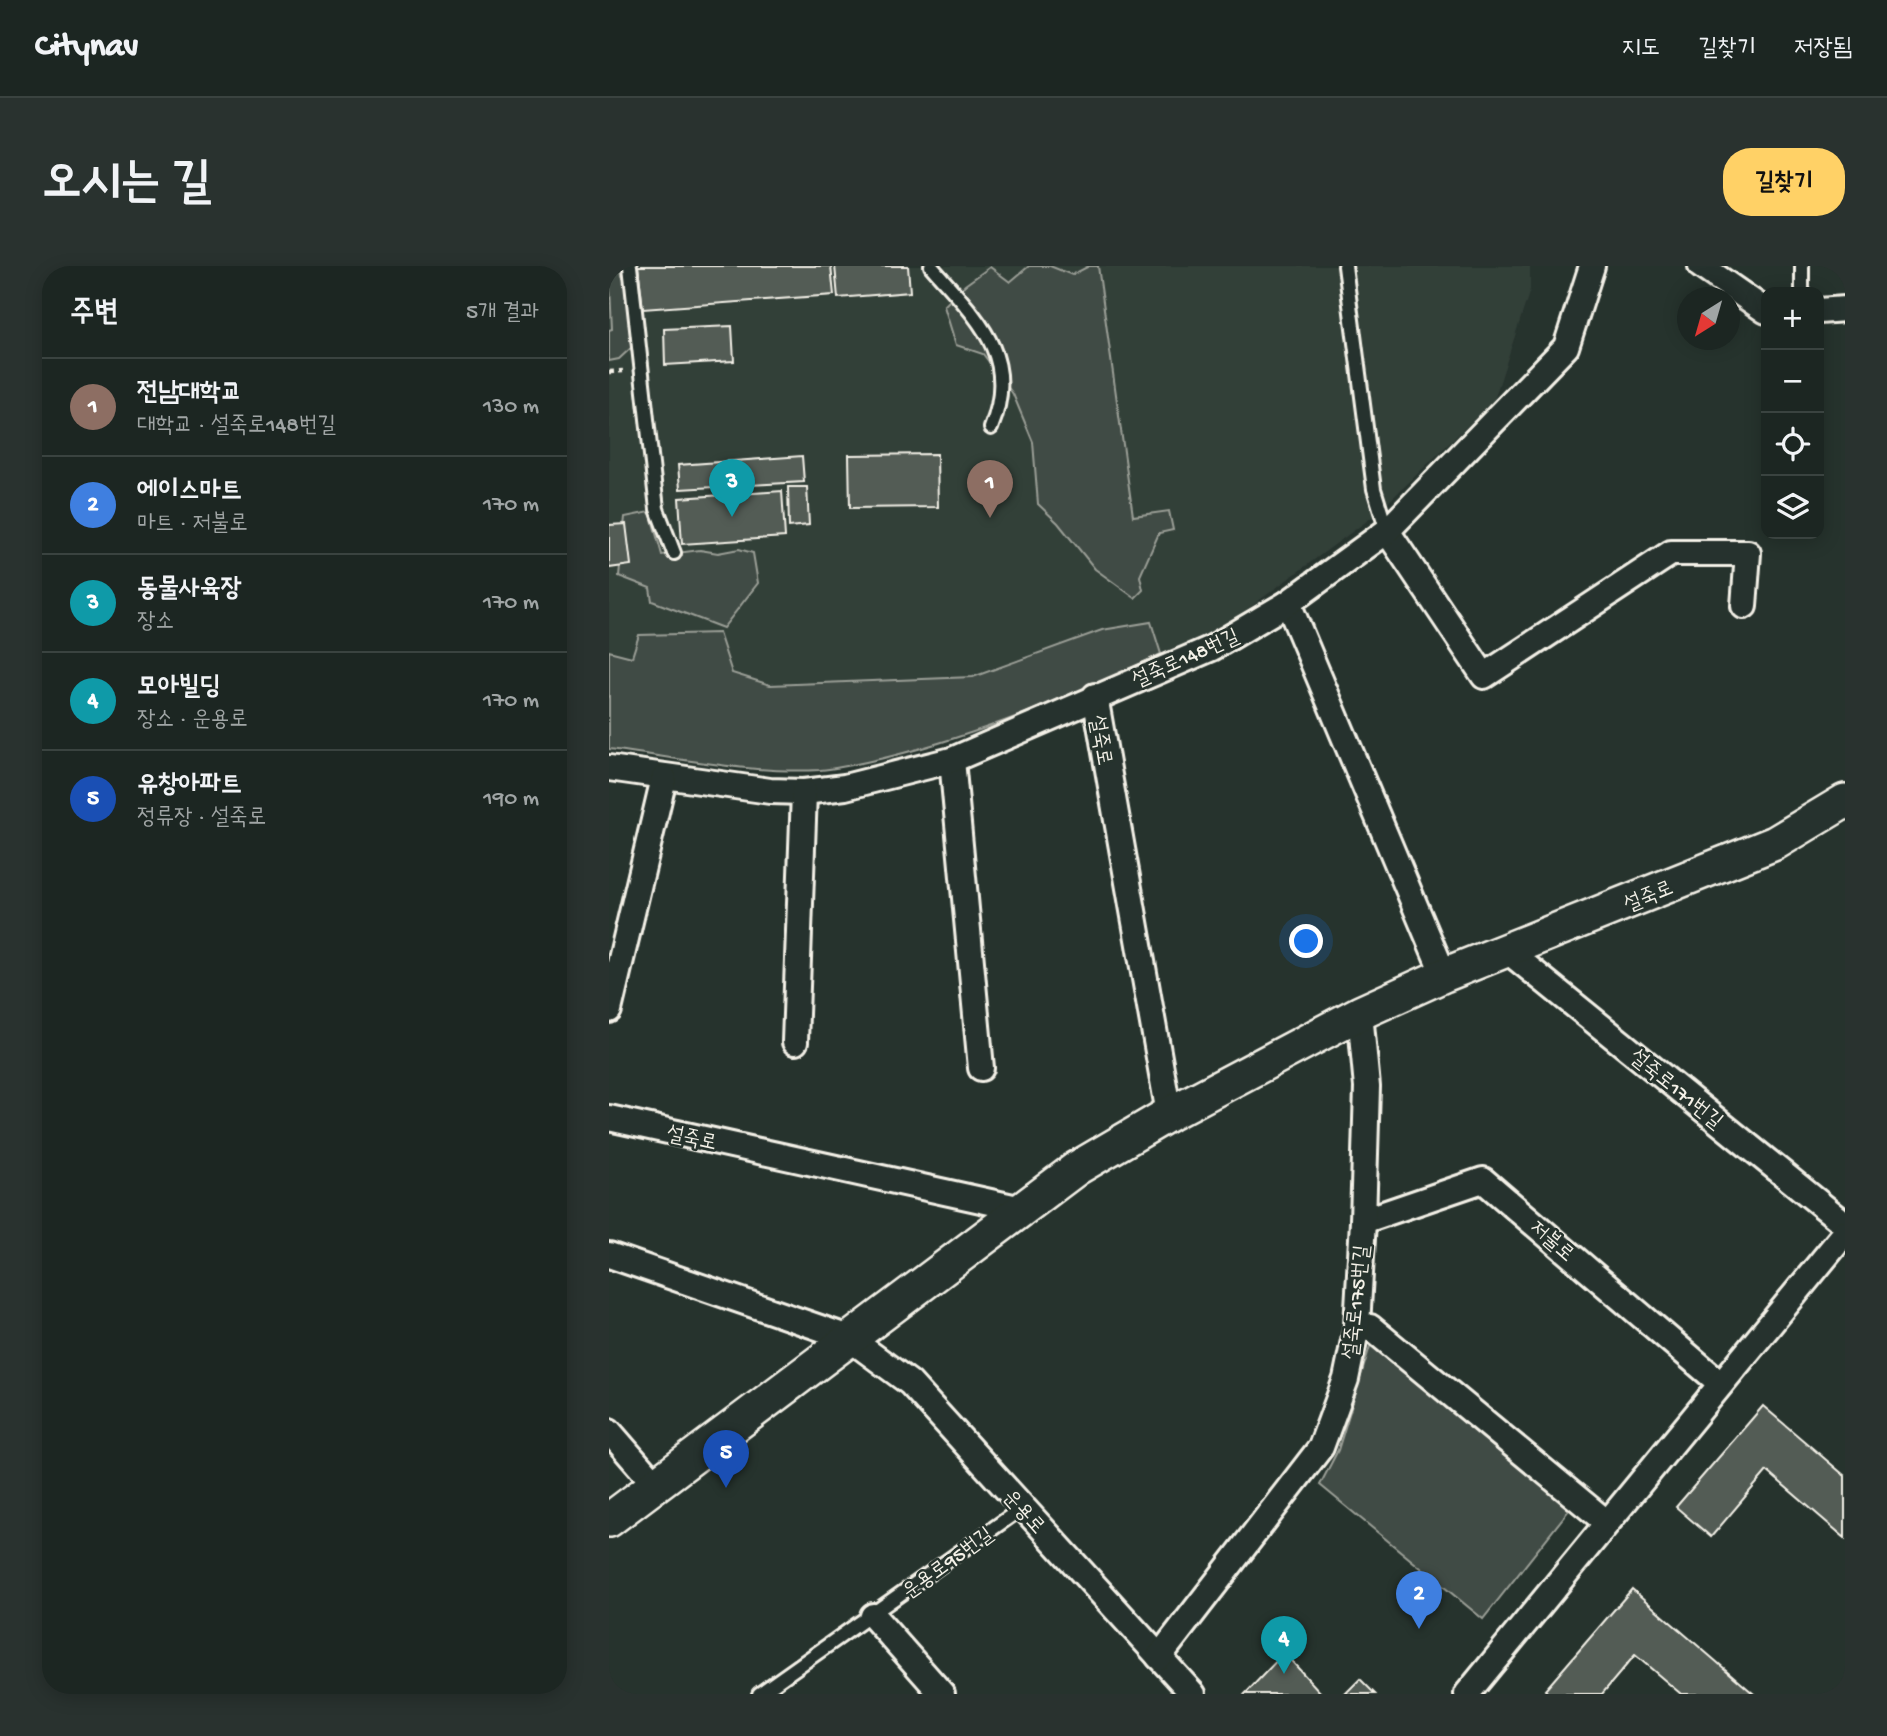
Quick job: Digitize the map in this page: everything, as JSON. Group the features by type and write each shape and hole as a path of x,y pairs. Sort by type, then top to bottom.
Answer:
{"main road":[{"name":"설죽로","path":"609,1520 1077,1168 1169,1114 1360,1013 1444,975 1509,952 1775,842 1845,801"}],"street":[{"name":"설죽로148번길","path":"609,768 664,778 803,792 845,788 953,760 1095,696 1212,648 1288,603 1387,531 1566,347 1592,266"},
{"path":"1701,266 1761,308"},
{"path":"1824,311 1845,309"},
{"path":"1387,531 1484,676 1671,554 1748,553 1744,606"},
{"path":"1288,603 1444,975"},
{"name":"설죽로","path":"1095,696 1169,1114"},
{"path":"953,760 981,1068"},
{"path":"609,1010 664,778"},
{"path":"795,1042 803,792"},
{"name":"설죽로171번길","path":"1509,952 1845,1224"},
{"name":"설죽로175번길","path":"1159,1657 1321,1447 1346,1379 1357,1326 1363,1221 1367,1087 1360,1013"},
{"name":"설죽로","path":"609,1118 1022,1209"},
{"name":"저불로","path":"1363,1221 1483,1180 1720,1383"},
{"path":"1467,1694 1845,1233"},
{"path":"609,1255 849,1338"},
{"path":"1357,1326 1370,1327 1606,1522"},
{"name":"운용로","path":"849,1338 910,1383 1193,1694"},
{"path":"609,1431 655,1484"},
{"path":"873,1616 942,1694"}],"lane":[{"path":"630,266 657,509 674,553"},
{"path":"931,266 987,330 997,350 1001,403 991,428"},
{"path":"1345,266 1374,489 1387,531"},
{"path":"1802,266 1802,287"},
{"name":"운용로95번길","path":"759,1694 873,1616 1022,1508"}],"shaded area":[{"path":"609,266 1530,266 1530,290 1494,400 1375,515 1211,636 1181,645 1099,684 938,745 840,768 817,770 729,764 609,749"},
{"path":"609,266 621,266 622,276 633,291 633,346 619,359 609,361 609,330 612,329"},
{"path":"1029,266 1050,266 1072,275 1089,266 1098,266 1133,516 1169,511 1173,530 1159,533 1140,576 1143,590 1135,598 1095,569 1058,523 1038,504 1033,442 1013,394 983,354 956,345 944,306 965,285 990,267 1010,282"},
{"path":"650,512 662,555 700,550 718,553 739,549 753,553 758,583 723,628 652,601 650,588 619,576 625,517"},
{"path":"1151,622 1161,654 1027,713 888,757 838,768 794,771 688,761 609,749 609,651 632,657 639,635 719,633 732,673 770,685 973,677 1102,630"},
{"path":"1371,1343 1573,1505 1483,1619 1320,1485 1338,1450"}],"building":[{"path":"638,266 831,266 834,295 643,309"},
{"path":"835,266 908,266 910,292 838,298"},
{"path":"732,326 734,361 665,365 664,329"},
{"path":"937,454 938,507 850,508 849,455"},
{"path":"802,456 804,482 680,489 678,465"},
{"path":"788,487 807,487 809,525 789,527"},
{"path":"782,491 785,537 682,544 679,498"},
{"path":"626,524 631,565 609,568 609,525"},
{"path":"1763,1406 1845,1476 1845,1538 1767,1471 1711,1537 1676,1507"},
{"path":"1632,1589 1754,1694 1681,1694 1635,1655 1602,1694 1549,1694 1545,1690"},
{"path":"1284,1653 1322,1694 1245,1694"},
{"path":"1360,1679 1375,1694 1345,1694"}],"place":[{"name":"동물사육장","path":"732,517"},
{"name":"전남대학교","path":"990,518"},
{"name":"유창아파트","path":"726,1488"},
{"name":"에이스마트","path":"1419,1629"},
{"name":"모아빌딩","path":"1284,1674"}]}
